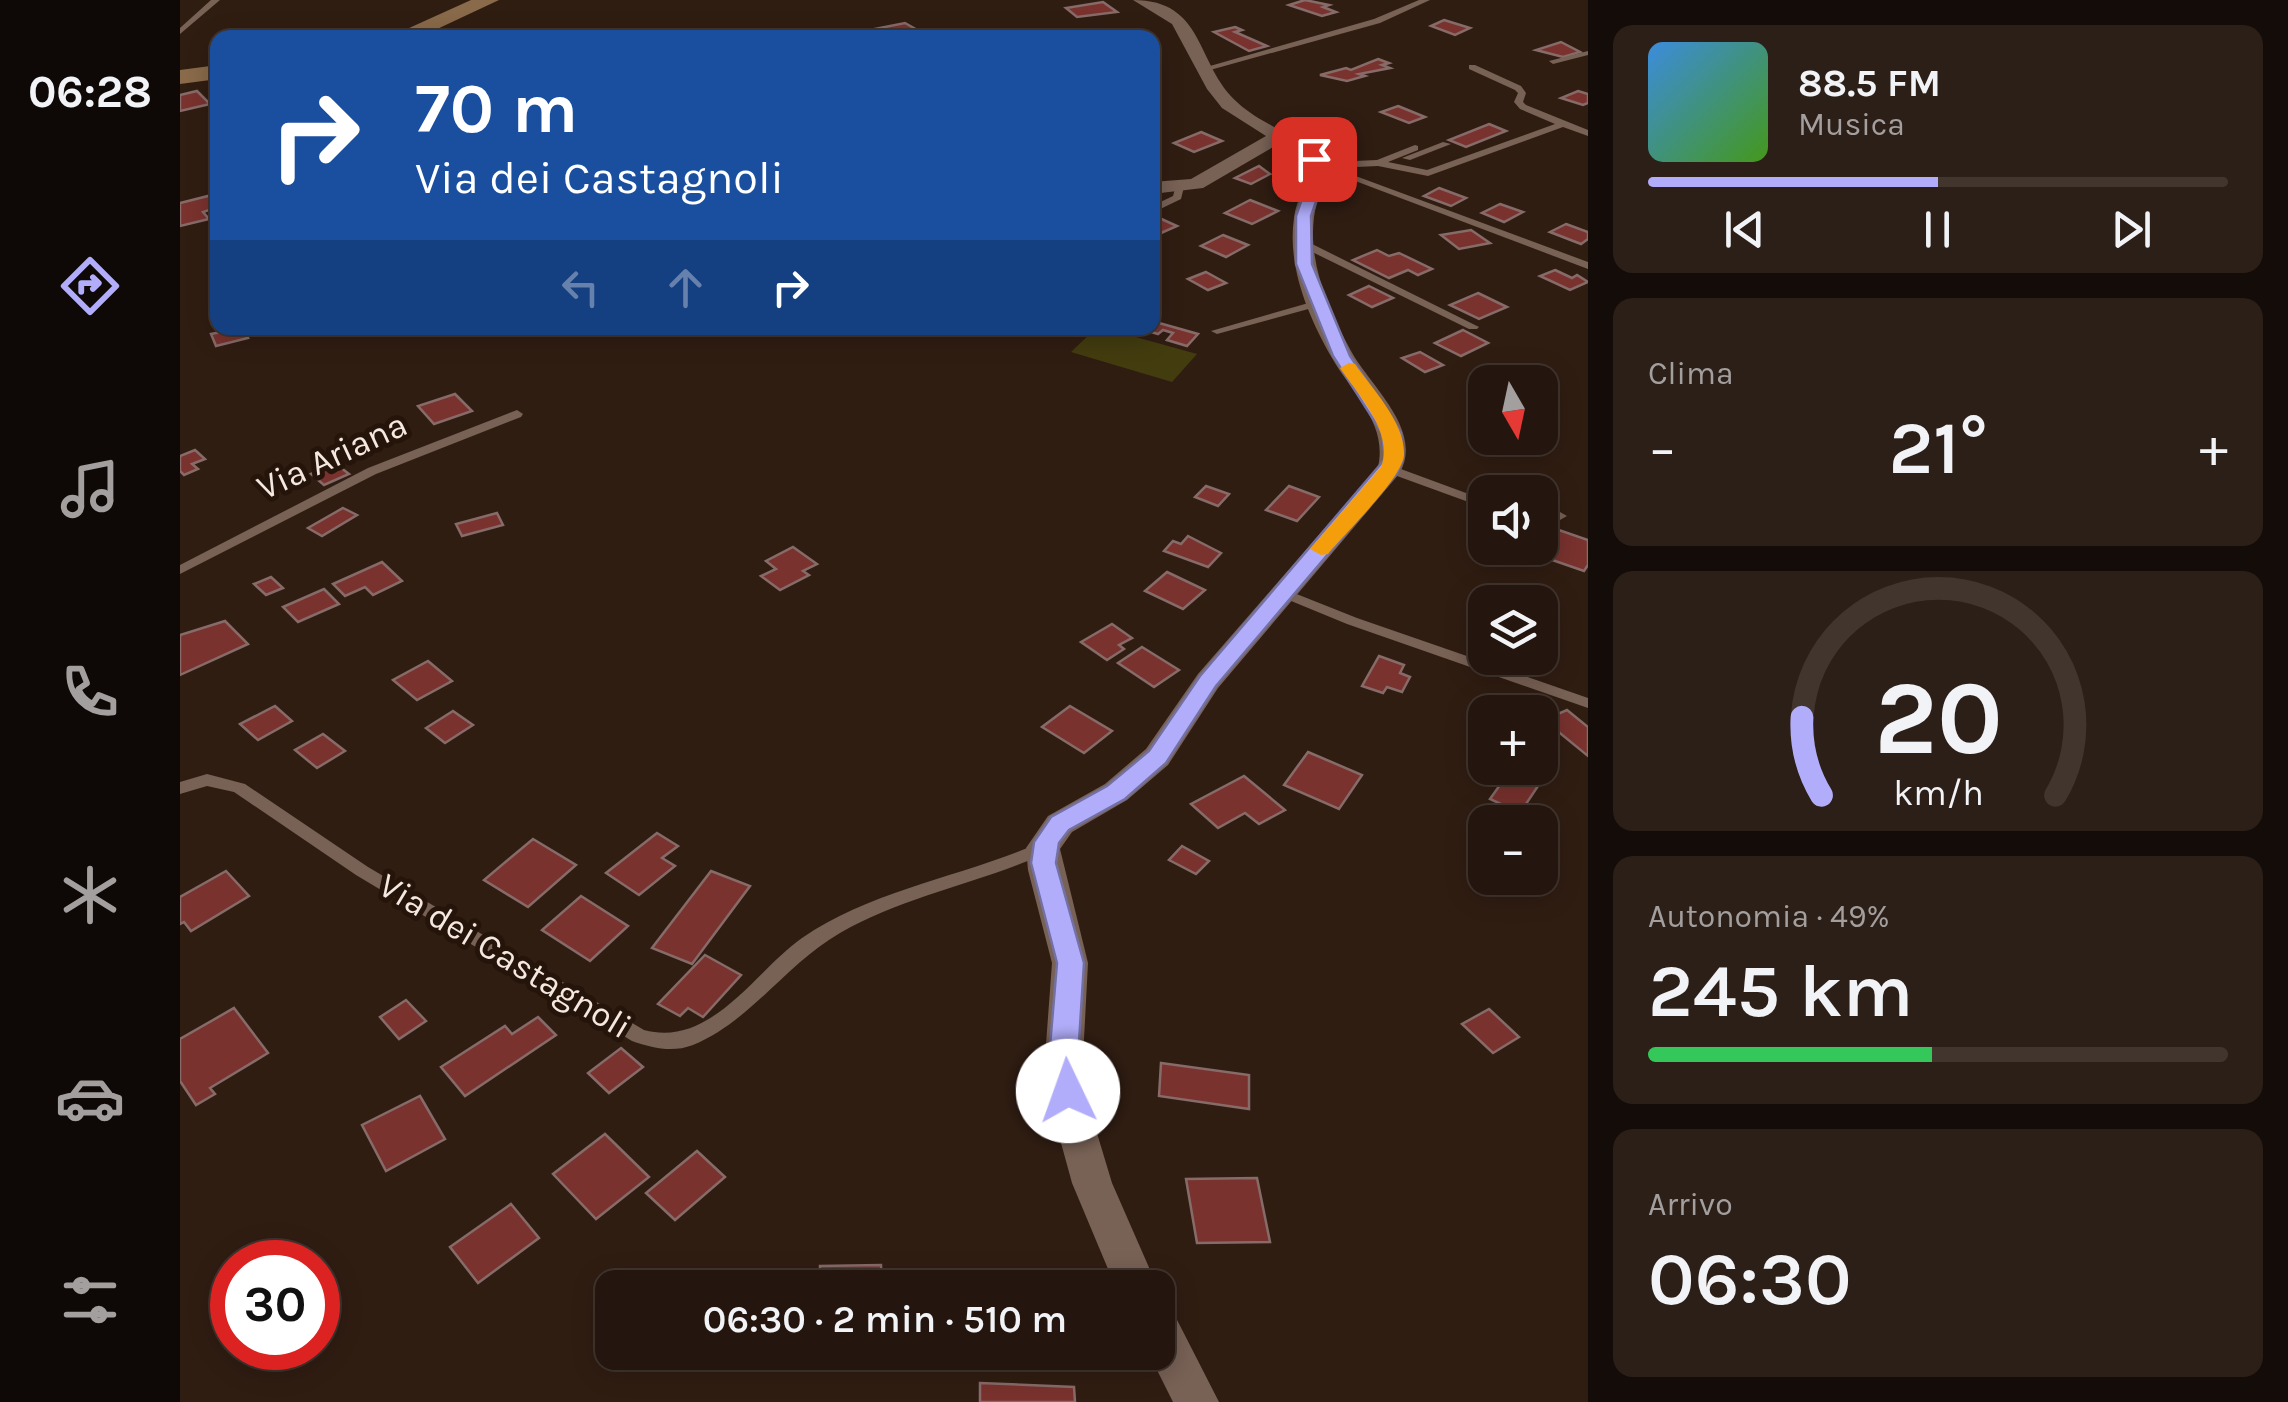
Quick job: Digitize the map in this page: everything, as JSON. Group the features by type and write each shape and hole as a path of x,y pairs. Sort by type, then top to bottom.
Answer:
{"main road":[{"path":"417,30 489,0"},
{"path":"180,77 210,73"}],"street":[{"path":"1140,0 1180,20 1228,104 1318,165 1318,177 1305,210 1304,264 1342,356 1391,433 1395,450 1390,469"},
{"path":"1160,188 1196,184 1279,136"},
{"path":"1160,172 1215,174"},
{"name":"Via dei Castagnoli","path":"1044,848 1060,824 1116,792 1158,757 1208,681 1390,469"},
{"path":"1044,848 1045,870 1070,963 1064,1058 1071,1110 1086,1168 1130,1270"},
{"path":"1175,1360 1197,1402"}],"lane":[{"path":"180,32 216,0"},
{"path":"1206,68 1377,21 1426,0"},
{"path":"1553,61 1588,53"},
{"path":"1472,67 1521,90 1518,100 1523,107 1588,133"},
{"path":"1378,162 1428,173 1564,124"},
{"path":"1318,165 1399,161 1446,144"},
{"path":"1378,162 1415,148"},
{"path":"1318,165 1588,266"},
{"path":"1160,206 1178,197 1180,187"},
{"path":"1302,244 1473,327"},
{"path":"1217,332 1319,302"},
{"name":"Via Ariana","path":"180,570 372,471 517,414"},
{"path":"1390,469 1468,498"},
{"path":"1284,592 1352,621 1588,704"},
{"name":"Via dei Castagnoli","path":"180,788 207,780 239,788 362,871 639,1036 664,1044 686,1041 707,1031 797,952 838,926 897,901 996,870 1044,848"}],"shaded area":[{"path":"1089,335 1128,335 1197,354 1172,382 1071,352"}],"building":[{"path":"1305,0 1329,5 1323,7 1336,12 1322,16 1289,5"},
{"path":"1103,2 1117,12 1077,17 1066,8"},
{"path":"1444,20 1470,28 1455,35 1431,26"},
{"path":"905,23 917,30 870,30"},
{"path":"1235,27 1242,30 1235,32 1267,46 1249,51 1214,32"},
{"path":"1561,42 1580,52 1563,57 1536,50"},
{"path":"1378,59 1389,63 1382,65 1390,68 1359,74 1365,76 1347,81 1320,75 1351,70"},
{"path":"197,91 210,104 180,111 180,95"},
{"path":"1578,91 1588,94 1588,103 1561,98"},
{"path":"1398,106 1425,117 1409,123 1381,112"},
{"path":"1489,124 1506,131 1466,147 1449,140"},
{"path":"1201,132 1222,141 1194,152 1174,143"},
{"path":"1259,166 1270,174 1251,184 1235,178"},
{"path":"1439,188 1466,198 1451,206 1424,196"},
{"path":"208,196 210,210 203,212 209,219 180,226 180,203"},
{"path":"1250,200 1278,211 1252,224 1225,213"},
{"path":"1500,204 1523,212 1504,222 1482,213"},
{"path":"1160,218 1177,226 1160,233"},
{"path":"1566,224 1588,232 1588,239 1581,244 1550,232"},
{"path":"1471,230 1490,243 1459,249 1441,235"},
{"path":"1223,235 1248,245 1226,257 1201,246"},
{"path":"1377,250 1389,256 1399,253 1432,269 1418,275 1408,270 1389,278 1353,260"},
{"path":"1555,270 1588,282 1570,290 1540,276"},
{"path":"1206,272 1226,283 1208,290 1188,279"},
{"path":"1369,286 1393,298 1372,307 1349,295"},
{"path":"1478,293 1507,307 1479,319 1450,305"},
{"path":"1160,323 1198,334 1187,346 1167,340 1173,333 1160,332"},
{"path":"1463,330 1488,343 1461,356 1435,343"},
{"path":"211,335 248,338 216,346"},
{"path":"1420,352 1443,365 1425,372 1402,358"},
{"path":"455,394 472,411 434,424 418,406"},
{"path":"195,450 205,459 192,464 198,469 184,475 180,471 180,456"},
{"path":"336,464 349,474 324,485 311,474"},
{"path":"1206,486 1229,494 1218,506 1195,497"},
{"path":"1289,486 1319,497 1297,521 1266,510"},
{"path":"343,508 357,515 322,536 308,528"},
{"path":"497,513 503,525 462,536 456,524"},
{"path":"1558,530 1588,540 1588,565 1584,571 1558,562"},
{"path":"1188,536 1221,553 1208,567 1164,551 1173,541 1181,544"},
{"path":"793,547 817,564 803,571 809,575 780,590 761,576 776,569 766,561"},
{"path":"382,562 402,581 373,595 365,587 345,596 333,584"},
{"path":"1167,572 1205,590 1183,609 1145,591"},
{"path":"271,577 283,588 266,595 254,584"},
{"path":"324,589 339,604 298,622 283,607"},
{"path":"225,621 248,644 180,675 180,635"},
{"path":"1112,624 1132,638 1119,645 1124,649 1107,660 1081,642"},
{"path":"1142,647 1179,670 1154,687 1118,663"},
{"path":"1379,656 1404,665 1400,673 1410,677 1402,692 1387,687 1383,693 1362,686"},
{"path":"428,661 452,681 417,700 393,680"},
{"path":"275,706 292,721 258,740 240,724"},
{"path":"1070,706 1112,731 1084,753 1042,727"},
{"path":"1567,710 1588,727 1588,756 1558,731 1558,714"},
{"path":"453,711 473,725 445,743 426,728"},
{"path":"323,734 345,751 317,768 295,750"},
{"path":"1308,752 1362,775 1339,809 1284,785"},
{"path":"1244,776 1285,810 1259,824 1245,813 1218,828 1191,804"},
{"path":"1500,785 1539,785 1525,805 1503,805 1490,799"},
{"path":"657,833 678,846 662,858 675,866 639,895 606,873"},
{"path":"533,839 576,865 528,907 484,880"},
{"path":"1182,846 1209,861 1196,874 1169,860"},
{"path":"226,871 249,896 191,931 184,922 180,924 180,897"},
{"path":"711,871 750,886 692,964 652,948"},
{"path":"581,896 628,926 590,961 542,930"},
{"path":"705,955 741,975 703,1017 688,1008 680,1016 658,1004"},
{"path":"406,1000 426,1021 399,1039 380,1017"},
{"path":"234,1008 268,1053 210,1088 215,1094 196,1105 180,1081 180,1039"},
{"path":"1489,1009 1519,1037 1493,1053 1462,1024"},
{"path":"538,1017 556,1035 465,1096 441,1067 505,1026 512,1034"},
{"path":"621,1048 643,1067 609,1093 588,1073"},
{"path":"1161,1063 1249,1075 1249,1109 1159,1096"},
{"path":"420,1096 445,1139 386,1171 362,1125"},
{"path":"605,1134 649,1177 596,1219 553,1174"},
{"path":"697,1151 725,1177 675,1220 646,1193"},
{"path":"1257,1178 1270,1242 1197,1243 1186,1179"},
{"path":"511,1204 539,1238 478,1283 450,1247"},
{"path":"881,1265 881,1270 820,1270 820,1266"},
{"path":"980,1383 1074,1387 1075,1402 980,1402"}],"slow traffic":[{"path":"1321,549 1390,469 1395,454 1388,427 1349,368"}],"route":[{"path":"1068,1091 1064,1058 1070,963 1044,863 1046,842 1060,824 1116,792 1158,757 1208,681 1390,469 1394,459 1391,433 1342,356 1304,264 1304,216 1320,170 1314,159"}]}
